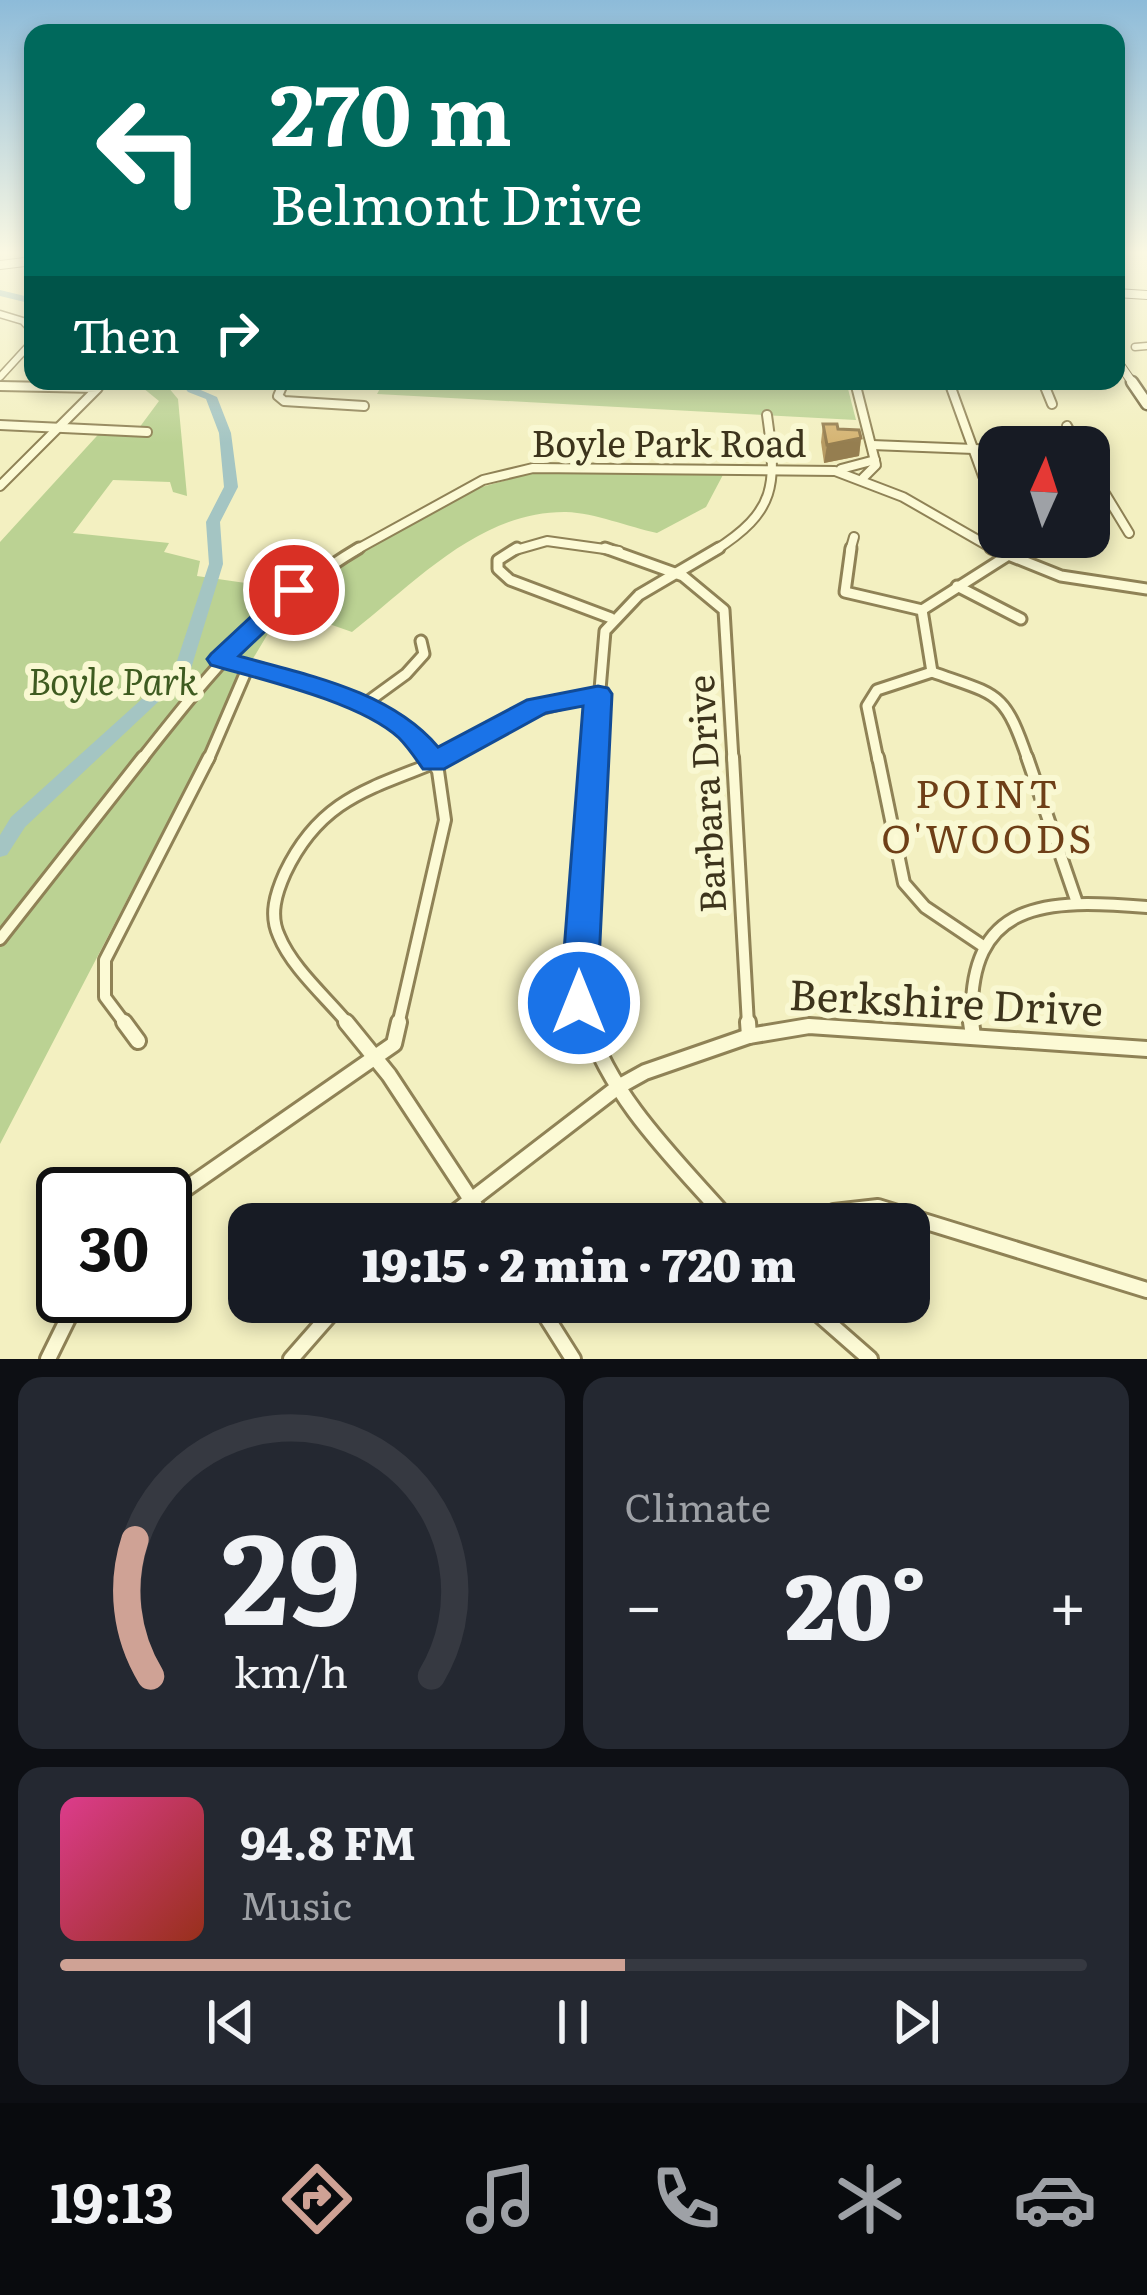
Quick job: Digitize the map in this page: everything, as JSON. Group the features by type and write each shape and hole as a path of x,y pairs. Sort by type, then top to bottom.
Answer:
{"main road":[{"path":"1125,358 1147,388"},
{"path":"1125,372 1147,404"}],"street":[{"path":"1135,347 1147,346"},
{"path":"0,381 24,352"},
{"path":"0,486 95,390"},
{"path":"280,390 278,396 284,401 364,406"},
{"path":"857,390 886,490"},
{"path":"953,390 978,457"},
{"path":"1047,390 1052,404"},
{"path":"715,1203 618,1087 586,1033 578,988 598,694 610,618 711,554 761,509 772,489 767,416"},
{"path":"0,425 147,432"},
{"path":"872,445 976,448"},
{"path":"824,470 876,462"},
{"path":"863,478 876,462"},
{"name":"Boyle Park Road","path":"0,939 220,659 313,575 412,516 500,474 577,466 824,470 863,478 978,540"},
{"path":"1110,501 1129,533"},
{"path":"854,538 845,567 845,592 922,610 1004,558"},
{"path":"610,618 510,580 498,569 498,560 520,545 568,541 623,553 677,573"},
{"name":"Boyle Park Road","path":"1013,558 1074,580 1147,589"},
{"name":"Barbara Drive","path":"677,573 715,597 725,620 749,1036"},
{"path":"957,586 1021,619"},
{"path":"922,610 932,672"},
{"path":"362,706 411,670 424,654 421,640"},
{"path":"192,1185 377,1060 396,1039 445,820 434,762 409,731 362,706 220,659"},
{"path":"138,1041 105,997 105,960 201,778 248,667"},
{"path":"983,946 925,907 904,883 867,706 877,690 932,672 990,693 1011,712 1076,900"},
{"path":"473,1203 377,1060 281,942 272,920 274,900 309,828 331,807 366,786 434,762 537,706 598,694"},
{"path":"974,1036 974,987 983,946 1019,912 1076,900 1147,908"},
{"name":"Berkshire Drive","path":"467,1203 618,1087 659,1067 749,1036 827,1026 1147,1049"},
{"path":"930,1222 1147,1291"},
{"path":"48,1359 66,1323"},
{"path":"290,1359 322,1323"},
{"path":"550,1323 573,1359"},
{"path":"829,1323 870,1359"}],"green space":[{"name":"Boyle Park","path":"145,390 170,390 178,399 187,496 173,492 170,482 113,480 73,533 169,543 164,552 200,561 197,576 294,590 248,667 0,1144 0,542 106,426 139,428 159,401"},
{"path":"379,390 848,390 856,420 377,394"},
{"path":"725,471 706,507 657,533 577,513 535,515 477,536 352,632 295,612 311,589 351,559 471,490 536,472"}],"building":[{"path":"823,424 859,430 861,438 827,445"}],"waterway":[{"path":"0,850 18,822 182,672 216,564 213,522 231,487 225,433 211,397 192,390"}],"district":[{"name":"POINT O'WOODS","path":"988,816"}],"route":[{"path":"294,590 220,659 305,683 385,716 409,731 434,762 537,706 598,694 579,1003"}]}
